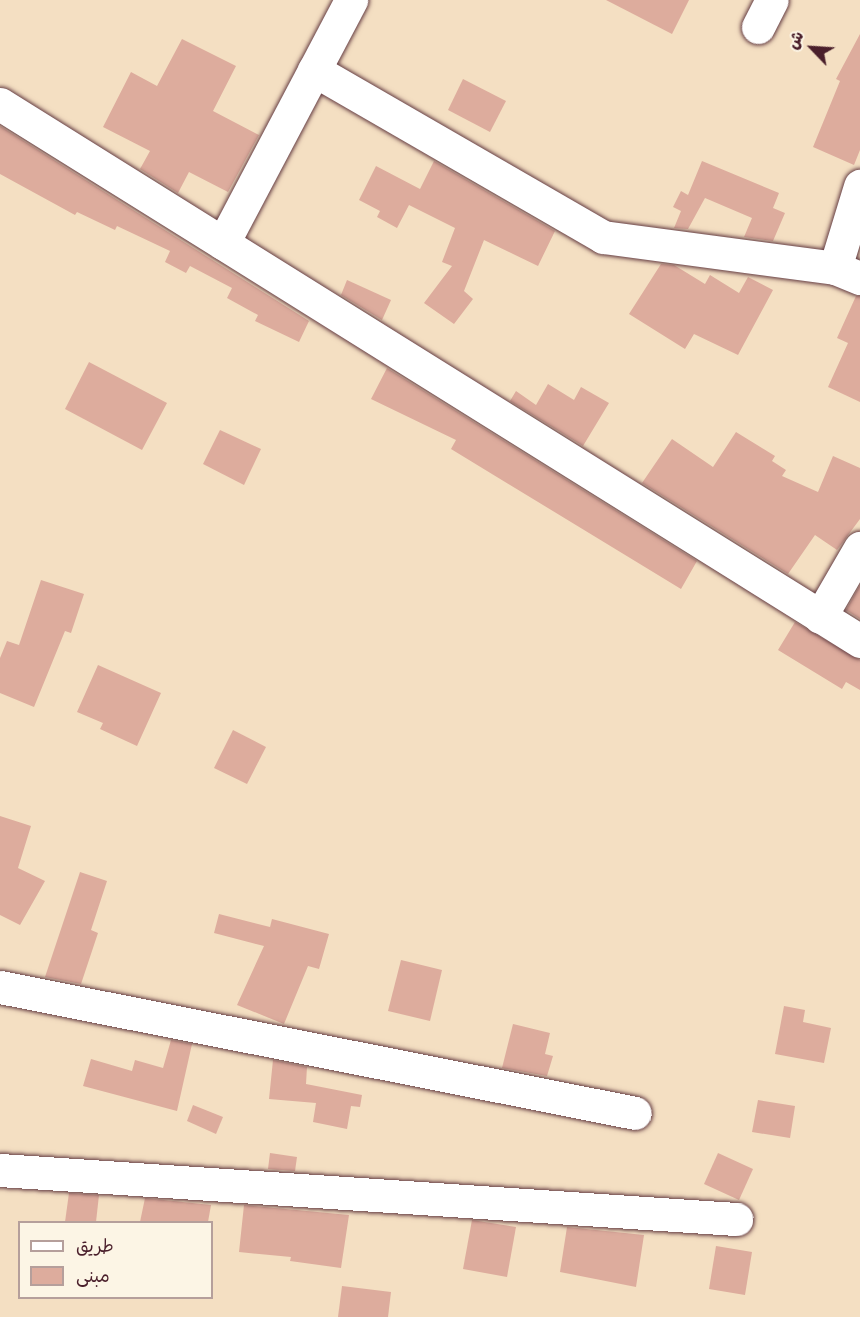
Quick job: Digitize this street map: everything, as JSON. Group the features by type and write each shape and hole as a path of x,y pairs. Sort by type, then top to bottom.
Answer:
{"street":[{"path":"223,243 351,0"},
{"path":"314,70 603,237 847,273 860,186"},
{"path":"0,104 860,641"},
{"path":"820,617 860,548"},
{"path":"0,987 635,1113"},
{"path":"0,1170 736,1219"}],"building":[{"path":"606,0 689,0 672,34"},
{"path":"860,34 860,150 854,165 813,147 840,81 836,79"},
{"path":"182,39 236,66 213,111 259,135 228,192 189,172 178,193 140,169 150,151 103,127 131,72 157,86"},
{"path":"463,79 506,101 490,132 448,110"},
{"path":"0,126 309,321 299,342 255,321 258,315 227,298 232,288 190,266 186,273 165,262 170,251 117,226 115,230 77,212 75,215 0,174"},
{"path":"434,161 555,231 538,266 484,240 464,291 473,299 454,324 424,303 452,266 442,262 455,228 409,205 397,228 377,217 380,211 359,200 376,166 420,189"},
{"path":"702,161 779,193 773,208 785,213 773,241 744,237 752,218 705,198 688,229 674,228 681,211 673,207 681,191 688,195"},
{"path":"661,264 674,265 705,284 710,275 739,293 748,277 773,290 738,355 694,334 685,349 629,314"},
{"path":"347,280 391,300 382,320 341,295"},
{"path":"856,296 860,296 860,402 828,387 848,343 837,338"},
{"path":"89,362 167,403 142,450 65,409"},
{"path":"387,368 697,561 681,589 451,449 456,440 371,399"},
{"path":"548,384 574,400 581,387 609,403 583,446 510,401 516,391 536,405"},
{"path":"220,430 261,449 244,485 203,464"},
{"path":"736,432 775,456 772,461 786,470 782,476 818,492 833,456 860,468 860,519 837,550 815,535 788,574 642,483 672,439 713,467"},
{"path":"41,580 84,594 71,633 65,631 34,707 0,693 0,658 7,641 19,645"},
{"path":"860,585 860,619 846,610"},
{"path":"795,622 860,660 860,690 846,682 842,689 778,650"},
{"path":"98,665 161,693 137,746 100,729 103,723 77,712"},
{"path":"233,730 266,747 247,784 214,768"},
{"path":"0,816 31,826 18,868 45,881 20,925 0,915"},
{"path":"80,872 107,881 91,930 98,933 81,984 45,977"},
{"path":"219,914 270,927 272,919 329,934 319,969 308,966 284,1024 237,1005 264,946 214,933"},
{"path":"401,960 442,970 430,1021 388,1011"},
{"path":"784,1006 805,1010 803,1022 831,1028 824,1063 775,1054"},
{"path":"513,1024 550,1033 545,1054 553,1056 547,1076 502,1068"},
{"path":"171,1040 192,1044 177,1111 83,1086 91,1059 132,1071 135,1060 163,1068"},
{"path":"273,1060 307,1067 306,1084 362,1095 360,1107 351,1106 347,1129 313,1122 316,1103 269,1099"},
{"path":"758,1100 795,1106 790,1138 752,1132"},
{"path":"193,1105 223,1117 216,1134 187,1121"},
{"path":"270,1153 297,1157 295,1171 268,1169"},
{"path":"718,1153 753,1169 739,1200 704,1184"},
{"path":"69,1193 99,1195 96,1221 65,1221"},
{"path":"145,1198 211,1205 208,1221 140,1221"},
{"path":"244,1205 349,1215 341,1268 290,1261 291,1257 239,1252"},
{"path":"472,1220 516,1227 507,1277 463,1269"},
{"path":"567,1227 644,1235 636,1287 560,1272"},
{"path":"716,1246 752,1252 745,1295 709,1289"},
{"path":"342,1286 391,1292 388,1317 338,1317"}]}
